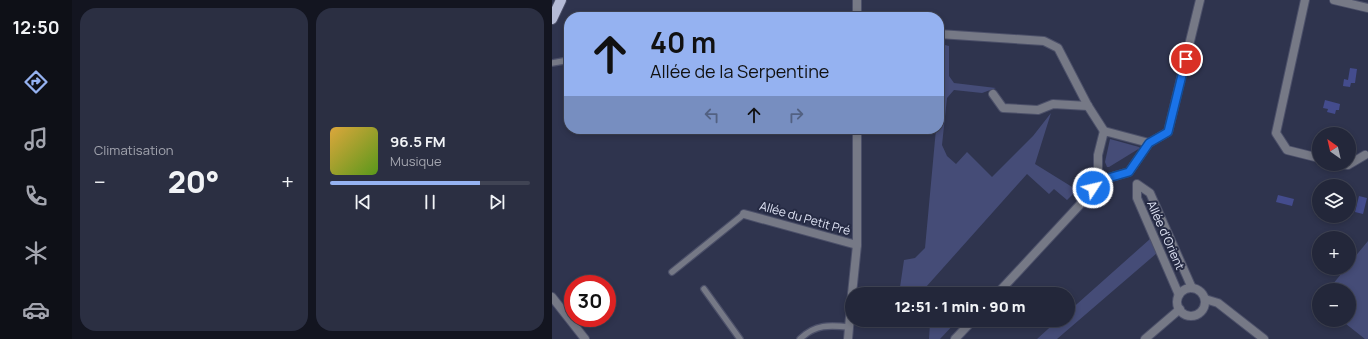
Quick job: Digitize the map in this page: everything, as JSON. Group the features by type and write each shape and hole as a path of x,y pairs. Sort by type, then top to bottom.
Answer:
{"main road":[{"path":"552,19 561,0"}],"street":[{"path":"857,0 857,12"},
{"path":"1098,181 1129,172 1149,143 1168,132 1200,0"},
{"path":"1306,0 1276,133 1287,150 1312,156"},
{"path":"1334,0 1368,8"},
{"path":"944,34 1044,41 1058,48 1088,106 1104,131 1149,143"},
{"path":"993,94 1003,108 1038,110 1053,104 1088,106"},
{"path":"1004,287 1088,196 1098,181 1098,155 1104,131"},
{"path":"853,287 857,245 857,134"},
{"path":"1356,160 1365,155"},
{"path":"1129,172 1137,184"},
{"name":"Allée d'Orient","path":"1137,184 1150,193 1192,288"},
{"name":"Allée d'Orient","path":"1137,184 1137,198 1180,295"},
{"name":"Allée du Petit Pré","path":"744,214 857,245"},
{"path":"1192,288 1200,291 1205,299 1204,308 1197,315 1187,315 1180,309 1177,302 1180,295 1185,290 1192,288"},
{"path":"552,297 585,339"},
{"path":"1205,299 1218,303 1264,339"},
{"path":"1145,339 1180,309"},
{"path":"848,339 849,327"},
{"path":"955,339 966,327"}],"lane":[{"path":"552,63 564,61"},
{"name":"Allée du Petit Pré","path":"672,272 744,214"},
{"path":"704,289 740,339"},
{"path":"800,339 812,329 824,326 845,327"}],"shaded area":[{"path":"944,45 949,46 949,76 954,83 996,88 982,93 954,90 947,98 944,126"},
{"path":"1350,68 1357,69 1355,83 1351,83 1350,87 1343,86 1344,79 1348,80"},
{"path":"1325,100 1340,104 1339,110 1336,110 1335,114 1327,112 1328,109 1323,108"},
{"path":"1051,113 1035,164 1077,190 1067,200 1054,189 1049,194 1027,174 926,287 900,287 904,260 915,258 925,248 936,134 943,134 942,145 947,156 956,164 967,152 992,177 1033,136"},
{"path":"1110,139 1140,148 1107,167 1105,162"},
{"path":"1278,195 1294,199 1292,206 1276,202"},
{"path":"1359,196 1367,198 1363,214 1356,212"},
{"path":"1150,239 1157,253 1075,324 1075,306"},
{"path":"1368,241 1368,339 1365,339 1350,327 1356,327 1356,283 1334,283 1340,275 1356,275 1356,256"},
{"path":"930,327 951,327 940,339 929,339"},
{"path":"1050,327 1071,327 1057,339 1037,339"}],"route":[{"path":"1093,188 1098,181 1129,172 1149,143 1168,132 1186,59"}]}
